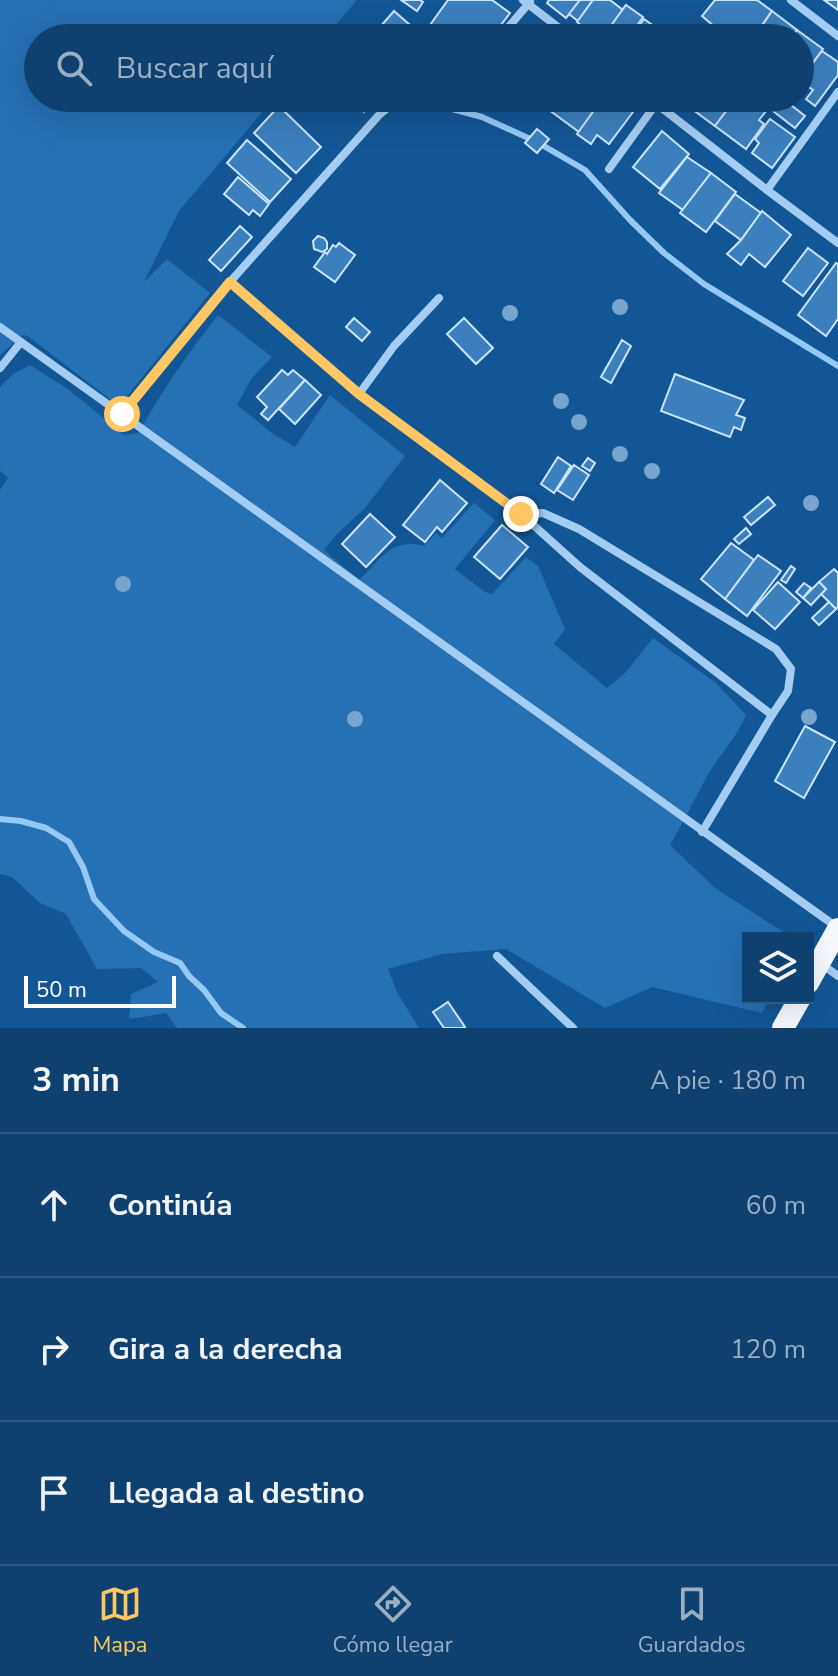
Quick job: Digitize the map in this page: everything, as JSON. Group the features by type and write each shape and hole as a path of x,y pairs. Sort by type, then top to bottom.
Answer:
{"highway":[{"path":"814,972 838,929"},
{"path":"783,1028 797,1004"}],"street":[{"path":"791,0 838,36"},
{"path":"510,24 528,1 555,24"},
{"path":"767,190 838,92"},
{"path":"122,414 230,282 383,112"},
{"path":"609,169 645,112"},
{"path":"666,112 838,243"},
{"path":"230,282 359,394 521,514 580,567 772,715"},
{"path":"359,394 394,346 439,298"},
{"path":"0,327 838,929"},
{"path":"0,368 21,342"},
{"path":"521,514 543,513 579,529 776,649 791,669 788,691 702,832"},
{"path":"497,956 573,1028"},
{"path":"819,963 838,976"}],"path":[{"path":"368,112 379,115"}],"shaded area":[{"path":"0,0 357,0 337,24 24,24 24,112 262,112 179,211 144,282 167,259 210,293 119,406 29,337 23,335 0,355"},
{"path":"218,315 272,357 252,378 237,405 295,447 330,395 405,456 365,508 324,550 359,580 394,548 412,544 424,546 436,533 442,538 474,503 495,520 455,569 492,594 526,557 538,566 565,629 554,644 607,688 625,673 653,638 716,683 746,715 709,773 670,845 715,888 784,932 742,932 742,1004 766,1004 762,1013 652,987 605,1008 506,949 442,954 388,969 397,992 419,1028 177,1028 166,1013 129,1019 131,994 158,982 141,968 97,969 66,914 40,903 12,877 0,874 0,490 8,478 0,471 0,387 13,374 30,365 68,389 124,435 138,433"}],"building":[{"path":"401,0 420,0 423,2 417,11"},
{"path":"448,0 492,0 510,13 502,24 431,24"},
{"path":"549,0 580,0 566,18 547,3"},
{"path":"580,0 593,0 578,21 569,14"},
{"path":"593,0 610,0 623,10 612,24 577,22"},
{"path":"715,0 757,0 772,11 763,24 712,24 702,16"},
{"path":"824,0 838,0 838,10"},
{"path":"626,5 643,17 638,24 612,24"},
{"path":"394,11 409,24 383,24"},
{"path":"772,11 789,24 763,24"},
{"path":"814,42 823,49 814,61"},
{"path":"822,51 838,62 838,75 815,106 814,105 814,62"},
{"path":"273,112 285,112 321,147 296,173 254,133"},
{"path":"552,112 593,112 579,132"},
{"path":"593,112 633,112 609,144 597,135 591,144 577,134"},
{"path":"696,112 726,112 715,126"},
{"path":"726,112 765,112 759,120 764,124 746,149 715,126"},
{"path":"774,112 800,112 805,116 795,128"},
{"path":"770,119 795,137 772,168 752,153 759,143 755,139"},
{"path":"537,129 549,139 537,153 525,143"},
{"path":"662,131 689,154 660,189 633,167"},
{"path":"247,140 291,179 270,202 227,163"},
{"path":"687,157 711,173 683,210 659,193"},
{"path":"711,173 736,192 706,232 680,213"},
{"path":"238,177 269,204 260,216 253,210 249,215 224,194"},
{"path":"735,194 761,213 741,240 715,221"},
{"path":"762,211 791,235 765,267 749,254 741,265 727,254"},
{"path":"240,226 252,237 221,271 209,260"},
{"path":"318,236 327,242 327,249 322,252 314,249 313,241"},
{"path":"339,243 355,255 335,282 314,267 325,252 327,254 333,245 336,247"},
{"path":"808,248 828,263 803,296 783,281"},
{"path":"836,263 838,319 826,336 798,315"},
{"path":"354,318 370,332 362,341 346,327"},
{"path":"464,318 493,348 476,364 447,334"},
{"path":"622,340 631,346 611,383 601,377"},
{"path":"282,370 288,375 293,370 305,380 268,420 261,414 267,407 257,397"},
{"path":"675,374 744,400 736,415 745,418 741,430 734,427 730,437 661,411"},
{"path":"305,380 321,395 295,424 279,409"},
{"path":"558,457 571,466 554,493 541,484"},
{"path":"588,458 595,463 590,471 582,466"},
{"path":"574,465 589,475 573,500 557,490"},
{"path":"440,480 467,503 442,532 437,527 425,542 403,525"},
{"path":"768,497 775,505 751,525 744,517"},
{"path":"370,514 395,537 366,567 342,544"},
{"path":"502,525 528,547 500,579 474,557"},
{"path":"746,528 751,534 739,544 734,539"},
{"path":"731,543 754,560 725,599 701,579"},
{"path":"758,555 781,571 747,616 725,599"},
{"path":"791,566 795,569 786,583 781,580"},
{"path":"834,569 838,573 836,609 821,594 826,589 819,582"},
{"path":"778,582 800,602 775,629 753,610"},
{"path":"819,582 826,589 811,605 803,598"},
{"path":"804,583 811,588 803,598 796,592"},
{"path":"829,602 836,609 819,625 812,618"},
{"path":"805,726 835,742 804,798 775,781"},
{"path":"448,1002 465,1027 444,1028 433,1012"}],"waterway":[{"path":"463,112 537,142 585,170 664,253 704,284 838,366"},
{"path":"0,819 46,828 69,842 83,867 94,899 124,931 154,952 180,963 221,1013 243,1028"}],"route":[{"path":"122,414 230,282 359,394 521,514"}]}
